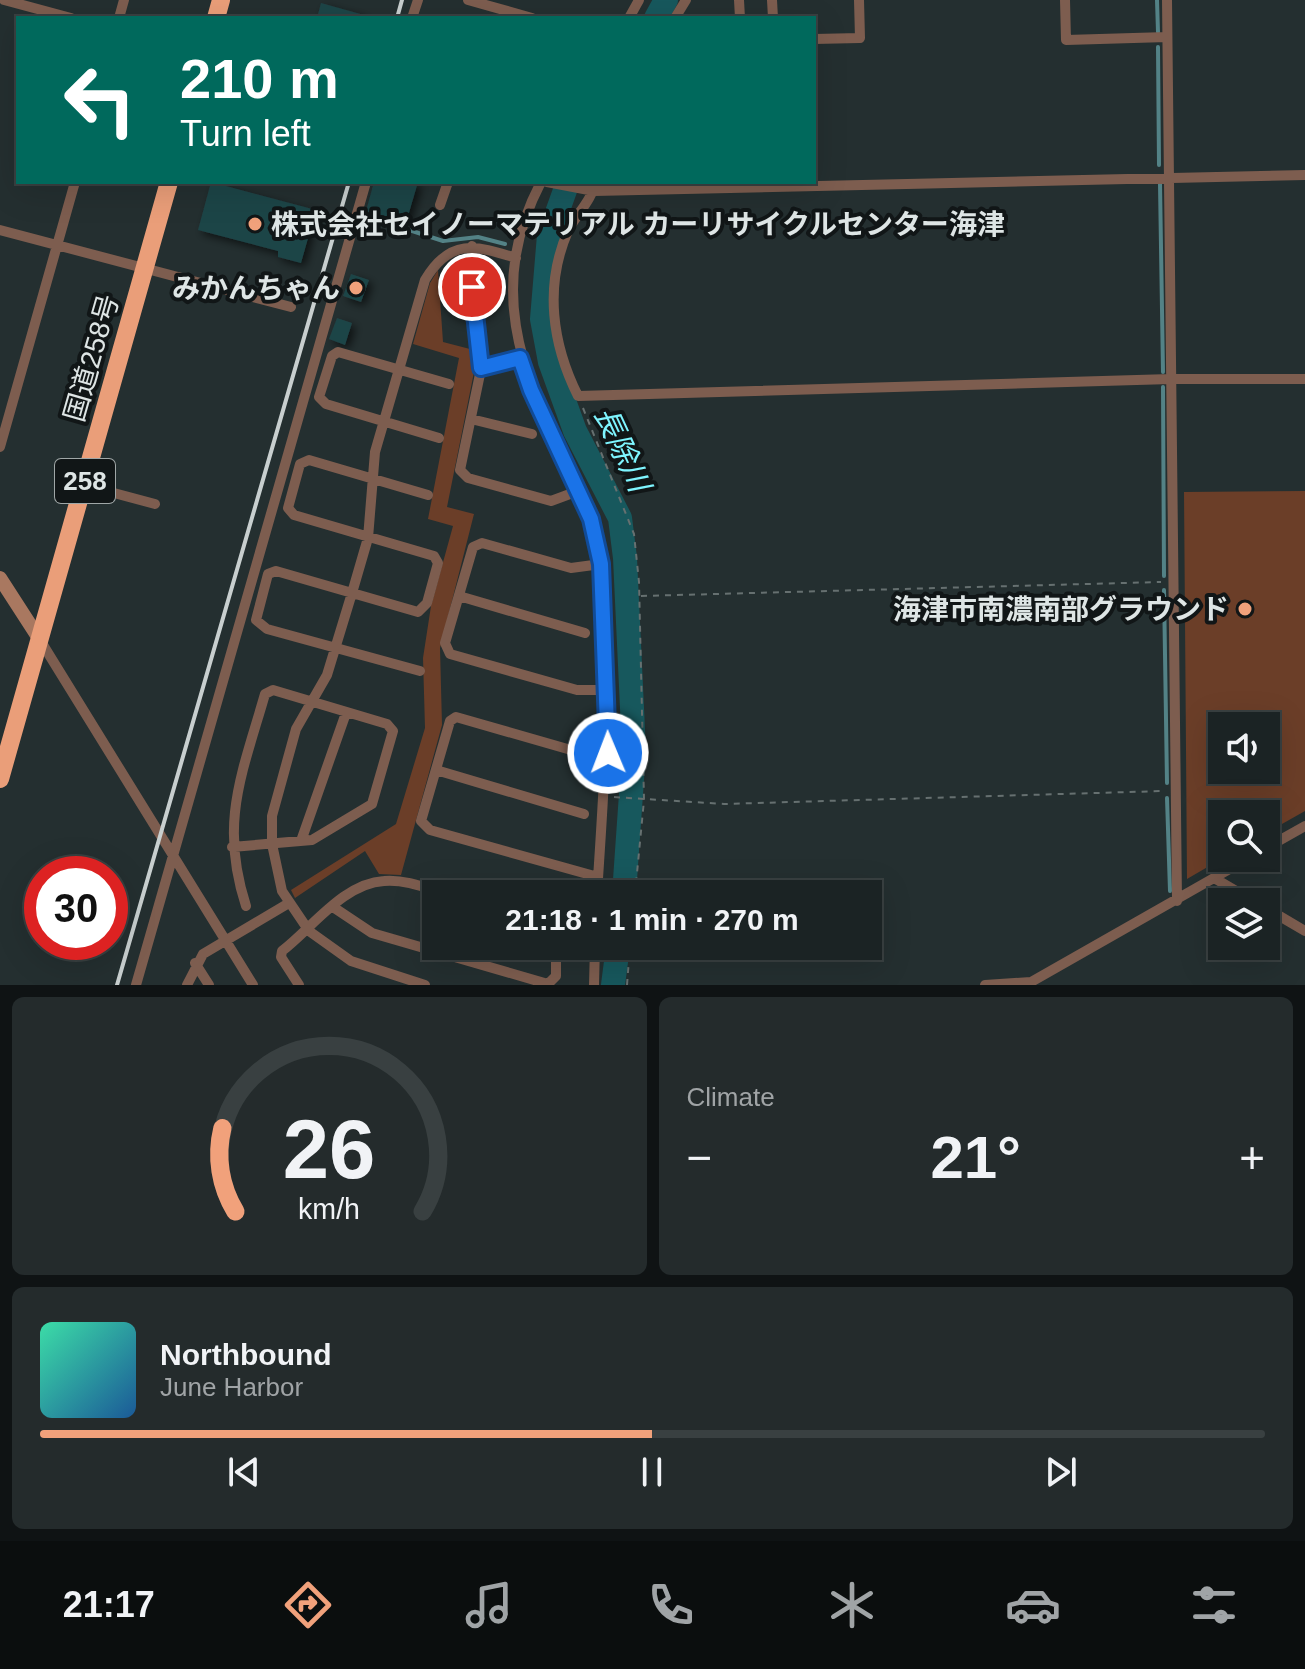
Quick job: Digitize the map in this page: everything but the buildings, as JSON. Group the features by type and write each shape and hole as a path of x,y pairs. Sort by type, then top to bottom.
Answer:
{"highway":[{"name":"国道258号","path":"0,779 168,184"}],"street":[{"path":"4,0 64,16"},
{"path":"468,0 525,16"},
{"path":"816,39 860,38 859,0"},
{"path":"1065,0 1066,40 1167,37"},
{"path":"1167,0 1177,901"},
{"path":"816,184 1305,175"},
{"path":"0,447 74,184"},
{"path":"136,985 365,184"},
{"path":"440,205 447,184"},
{"path":"546,184 522,225 514,288 520,358 591,519 601,564 608,753 598,880"},
{"path":"555,184 578,190 594,187 785,184"},
{"path":"594,187 568,231 556,276 553,323 562,363 578,396 1171,379 1305,379"},
{"path":"0,230 291,307"},
{"path":"425,985 351,961 309,931 282,891 272,844 276,793 296,729 327,675 336,649 368,538 375,452 425,280 445,255 472,246 516,258"},
{"path":"472,246 471,304 481,368 460,470 468,478 551,501 578,491"},
{"path":"439,438 326,404 319,397 332,356 338,352 449,384"},
{"path":"481,368 520,358"},
{"path":"471,419 532,434"},
{"path":"420,671 267,629 256,620 268,574 276,571 418,612 427,603 438,563 434,556 294,515 288,508 300,464 309,460 428,495"},
{"path":"84,485 155,504"},
{"path":"601,564 571,568 482,543 473,547 445,643 450,654 577,690 607,690"},
{"path":"0,578 253,985"},
{"path":"459,596 585,633"},
{"path":"232,847 312,840 372,804 393,731 387,724 273,690 265,694 238,786 232,847 235,871 246,906"},
{"path":"301,841 346,713"},
{"path":"598,877 430,830 421,821 450,721 456,717 578,752 608,753"},
{"path":"436,770 584,814"},
{"path":"1280,840 1305,826"},
{"path":"985,985 1031,982 1224,872"},
{"path":"1214,878 1231,888"},
{"path":"299,985 281,957 282,951 309,931 333,907 366,884 383,880 422,887"},
{"path":"187,985 195,963 203,954 289,903"},
{"path":"333,907 372,933 422,947"},
{"path":"1280,916 1305,931"},
{"path":"465,960 548,984 556,976 556,960"},
{"path":"594,985 595,960"},
{"path":"195,963 209,985"}],"path":[{"path":"578,396 634,534 641,596 644,800 636,880"},
{"path":"641,596 1174,582"},
{"path":"611,797 724,804 1176,791"},
{"path":"627,985 629,960"}],"shaded area":[{"path":"438,270 443,342 470,349 474,372 447,507 474,514 440,648 442,725 401,875 379,874 365,851 295,898 291,890 396,824 425,728 423,658 431,606 453,526 428,519 459,358 413,344 430,283"},
{"name":"海津市南濃南部グラウンド","path":"1305,491 1305,811 1280,825 1280,800 1208,800 1208,867 1187,879 1184,492"}],"waterway":[{"name":"長除川","path":"657,16 666,0"},
{"path":"1157,0 1158,32"},
{"path":"1158,47 1159,165"},
{"name":"長除川","path":"567,184 549,235 542,319 550,362 575,431 620,518 625,558 634,751 625,880"},
{"path":"1160,184 1163,372"},
{"path":"363,215 443,241 478,237 505,244"},
{"path":"538,253 546,256"},
{"path":"1163,387 1164,576"},
{"path":"1164,590 1167,783"},
{"path":"1167,798 1170,891"},
{"name":"長除川","path":"613,985 616,960"}],"railway":[{"path":"398,16 402,0"},
{"path":"117,985 348,184"}],"place":[{"name":"株式会社セイノーマテリアル カーリサイクルセンター海津","path":"255,224"},
{"name":"みかんちゃん","path":"356,288"},
{"name":"海津市南濃南部グラウンド","path":"1245,609"}],"route":[{"path":"472,287 474,337 481,368 520,358 531,390 591,519 601,564 608,753"}]}
